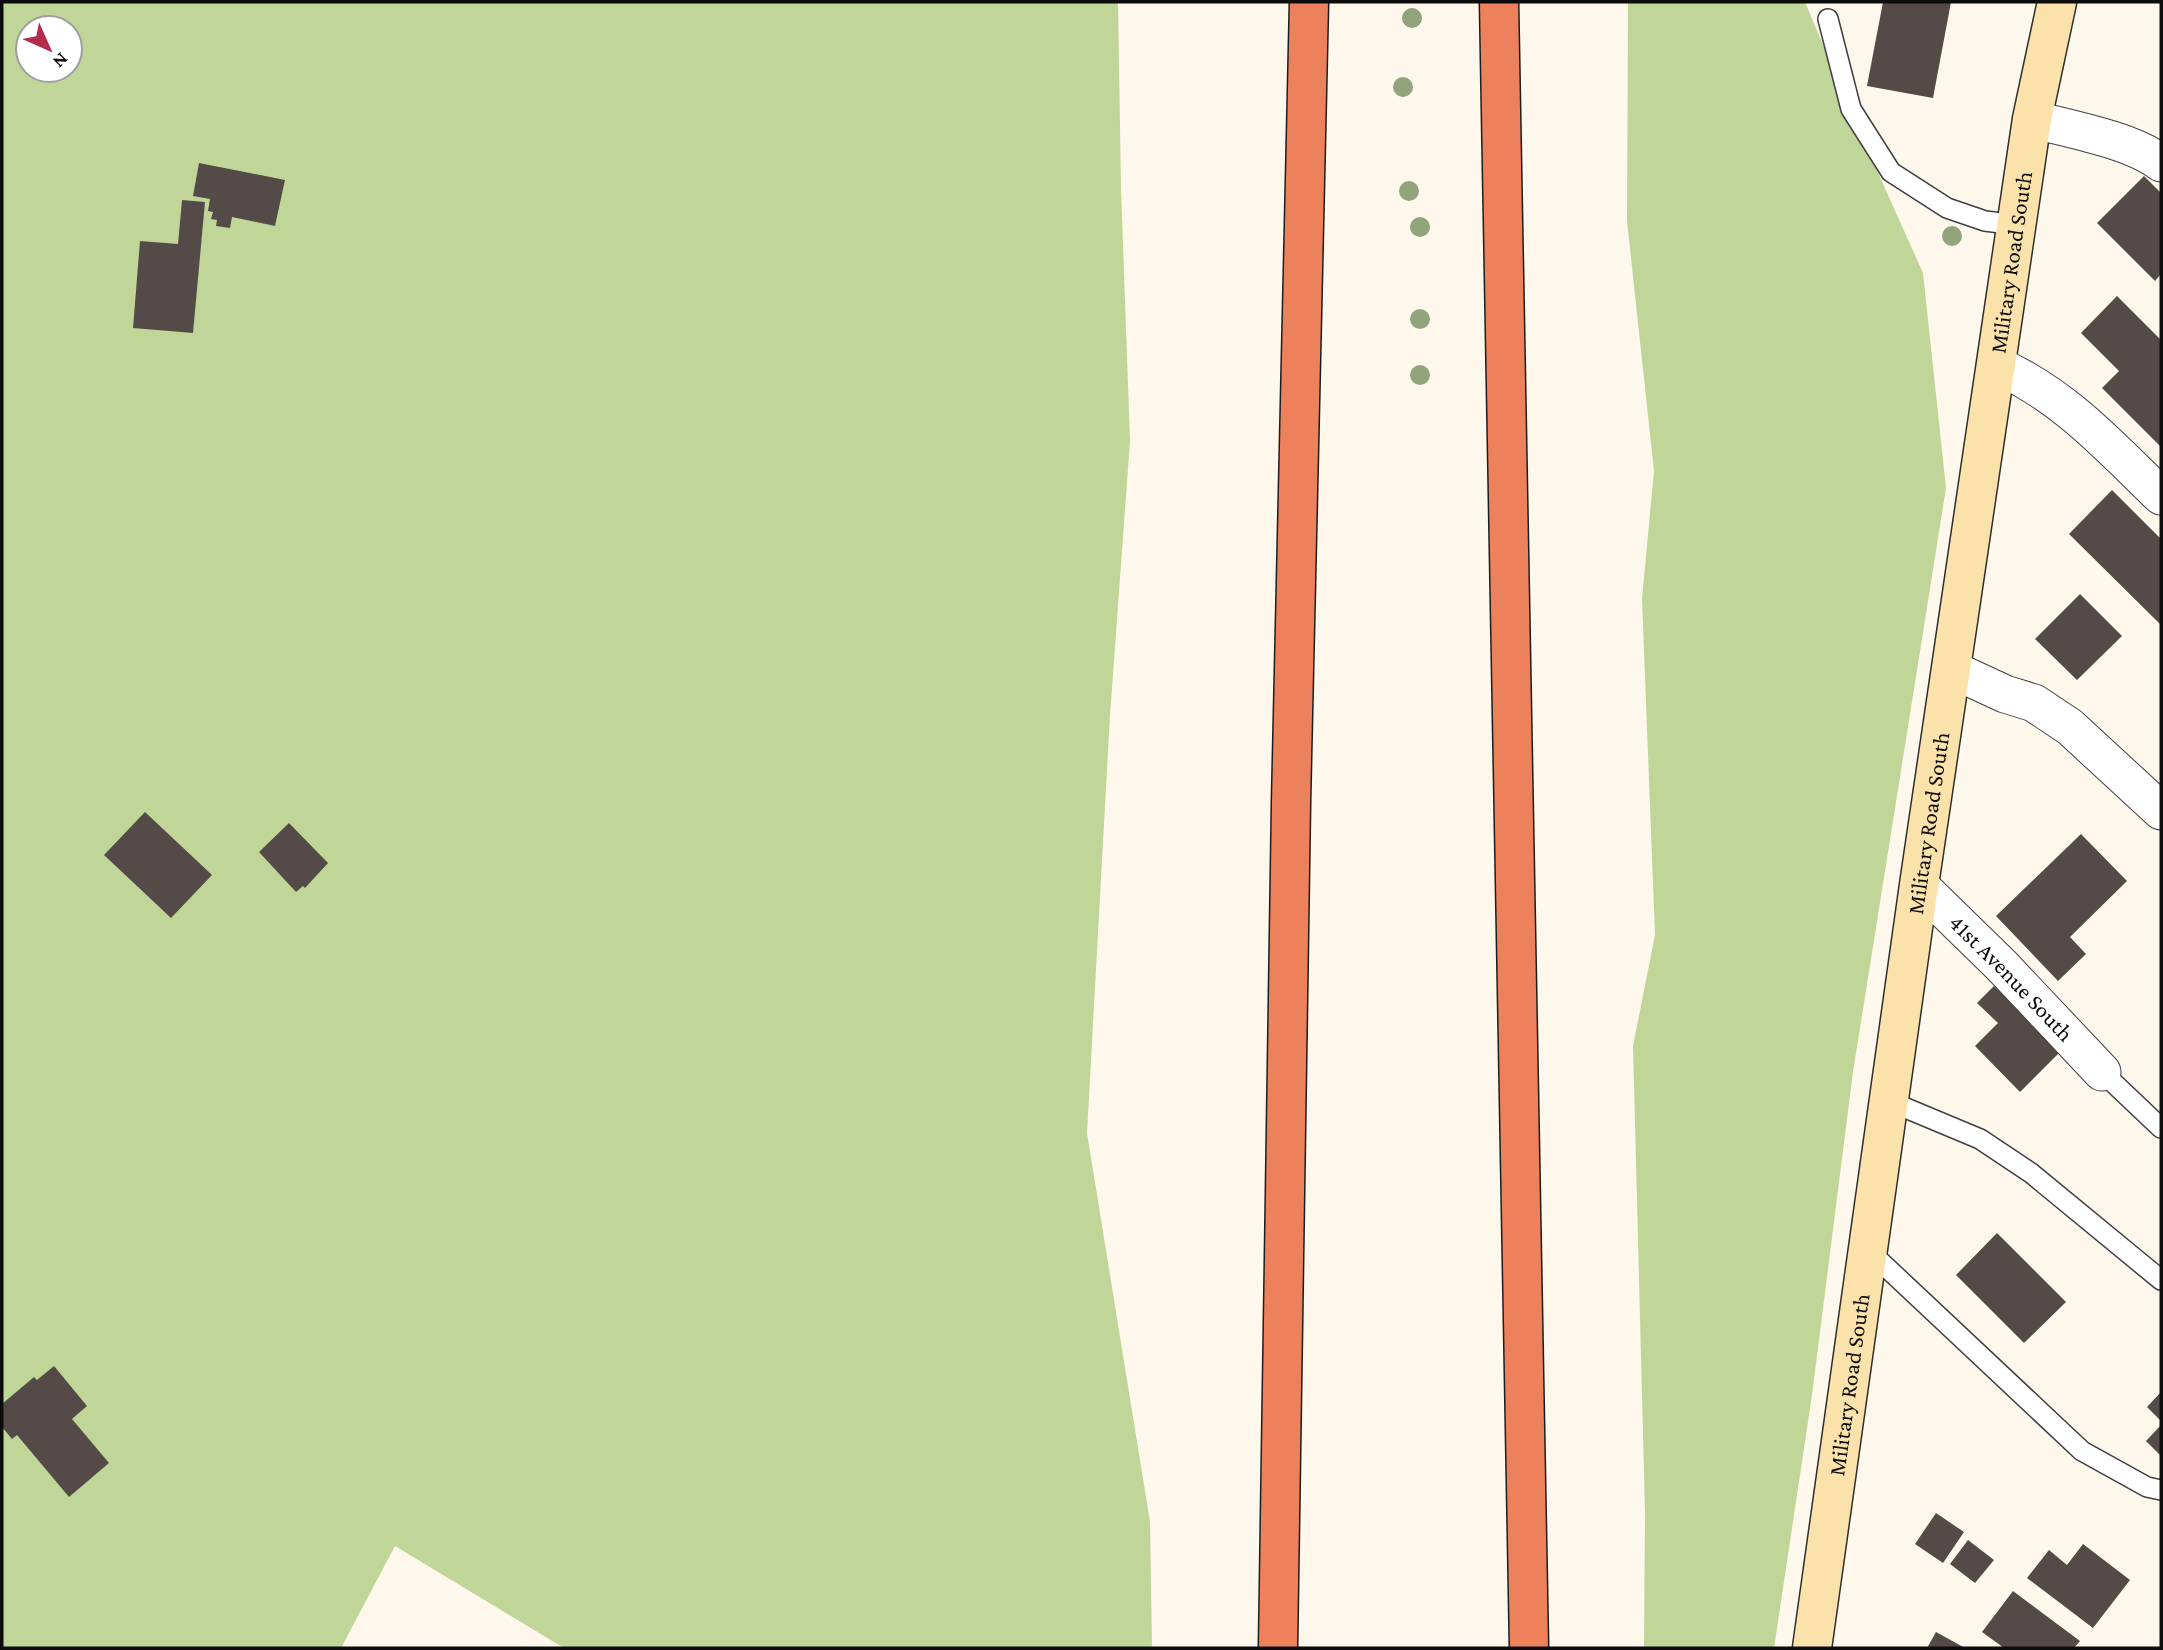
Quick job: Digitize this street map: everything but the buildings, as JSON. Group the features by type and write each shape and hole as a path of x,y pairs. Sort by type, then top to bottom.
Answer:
{"highway":[{"path":"1278,1648 1291,817 1309,2"},
{"path":"1499,2 1530,1648"}],"main road":[{"name":"Military Road South","path":"1812,1648 1919,885 2032,119 2057,2"}],"street":[{"path":"2032,119 2120,144 2154,157 2161,163"},
{"path":"1996,365 2027,379 2052,395 2161,496"},
{"path":"1951,668 2005,694 2034,702 2070,727 2161,811"},
{"name":"41st Avenue South","path":"1919,885 2001,965 2102,1072"}],"lane":[{"path":"1828,19 1852,109 1892,172 1947,208 1985,221 2017,225"},
{"path":"2102,1072 2161,1128"},
{"path":"1889,1101 1979,1139 2021,1167 2161,1280"},
{"path":"1868,1250 2082,1451 2147,1487 2161,1490"}],"green space":[{"path":"2,2 1118,2 1121,189 1130,441 1110,715 1087,1133 1150,1522 1152,1648 564,1648 395,1546 341,1648 2,1648"},
{"path":"1628,2 1805,2 1923,273 1946,488 1853,1072 1812,1395 1774,1648 1644,1648 1645,1512 1633,1046 1655,935 1642,599 1654,471 1627,221"}]}
